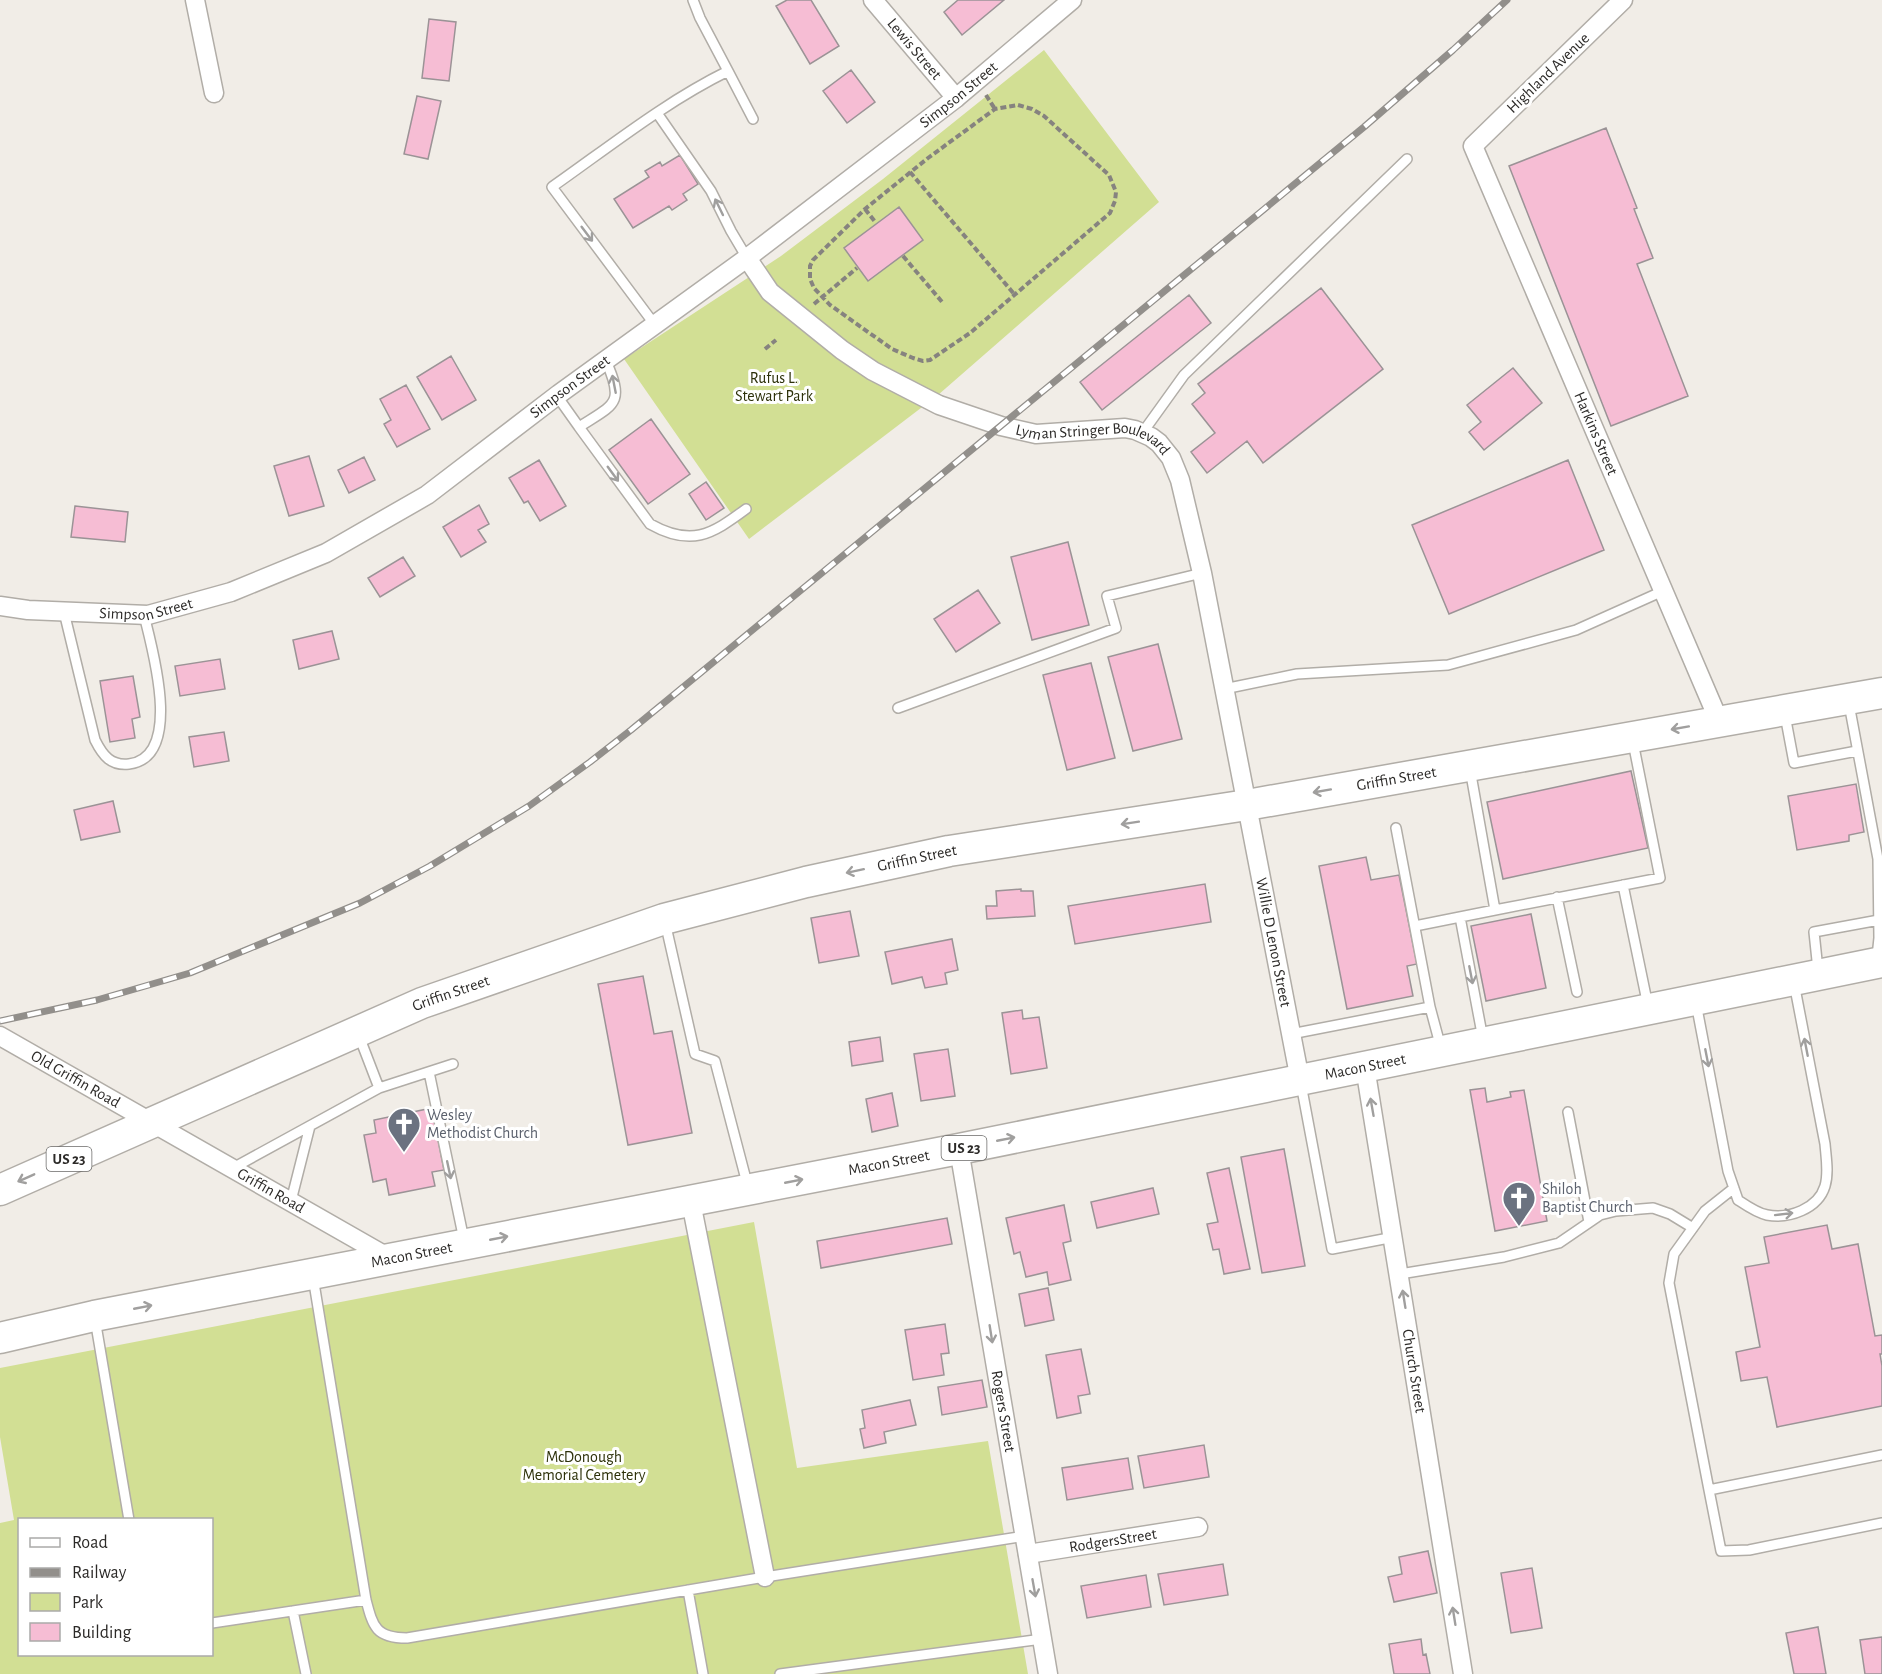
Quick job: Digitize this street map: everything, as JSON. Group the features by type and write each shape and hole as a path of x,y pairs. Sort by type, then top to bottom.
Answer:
{"main road":[{"name":"Griffin Street","path":"0,1190 422,1003 664,920 806,882 949,851 1247,805 1882,693"},
{"name":"Macon Street","path":"0,1338 94,1316 959,1149 1879,963"},
{"path":"0,1327 45,1328"}],"street":[{"path":"195,0 214,93"},
{"name":"Lewis Street","path":"873,0 956,98"},
{"name":"Simpson Street","path":"0,606 28,610 148,615 231,592 326,553 427,495 557,396 747,258 956,98 1072,0"},
{"name":"Highland Avenue","path":"1473,146 1623,0"},
{"name":"Harkins Street","path":"1473,146 1719,721"},
{"name":"Lyman Stringer Boulevard","path":"747,258 771,292 842,350 873,371 939,405 1001,426 1036,434 1112,428 1143,432 1159,442 1176,468 1185,495 1247,805"},
{"name":"Willie D Lenon Street","path":"1247,805 1300,1080"},
{"name":"Old Griffin Road","path":"0,1036 151,1122"},
{"name":"Church Street","path":"1365,1067 1463,1674"},
{"name":"Griffin Road","path":"151,1122 391,1259"},
{"name":"Rogers Street","path":"959,1149 1048,1674"},
{"path":"690,1202 765,1577"},
{"name":"RodgersStreet","path":"1026,1545 1198,1527"}],"lane":[{"path":"693,0 700,18 753,119"},
{"path":"655,325 552,187 657,113 705,82 728,71"},
{"path":"657,113 711,191 747,258"},
{"path":"1143,432 1184,375 1407,159"},
{"path":"579,427 611,406 616,392 615,380 606,361"},
{"path":"557,396 650,524 664,532 699,536 715,530 746,509"},
{"path":"897,708 1116,628 1107,596 1202,573"},
{"path":"1224,689 1297,674 1448,665 1576,630 1663,591"},
{"path":"64,612 94,740 100,752 109,761 118,764 132,764 150,754 159,736 159,693 144,615"},
{"path":"1848,699 1878,859 1879,963"},
{"path":"1784,710 1794,763 1857,751"},
{"path":"1415,926 1660,878 1632,737"},
{"path":"1469,765 1495,910"},
{"path":"1396,828 1442,1052"},
{"path":"1623,885 1649,1010"},
{"path":"1557,897 1577,992"},
{"path":"1460,917 1484,1044"},
{"path":"664,920 695,1054 715,1061 748,1190"},
{"path":"1695,1001 1728,1171 1738,1200 1766,1215 1780,1216 1802,1211 1819,1198 1825,1186 1827,1169 1806,978 1814,932 1879,920"},
{"path":"1291,1034 1431,1007"},
{"path":"357,1031 379,1088"},
{"path":"233,1168 379,1088 453,1064"},
{"path":"429,1072 465,1245"},
{"path":"1300,1080 1332,1249 1394,1237"},
{"path":"1568,1112 1589,1222"},
{"path":"291,1201 310,1126"},
{"path":"1734,1188 1705,1211 1674,1254 1668,1283 1721,1551 1749,1550 1882,1523"},
{"path":"1400,1274 1504,1257 1559,1243 1600,1215 1616,1211 1653,1208 1670,1214 1693,1228"},
{"path":"312,1274 366,1600 371,1620 385,1636 407,1638 765,1577 1026,1545"},
{"path":"94,1316 129,1518"},
{"path":"1709,1490 1882,1455"},
{"path":"688,1590 703,1674"},
{"path":"213,1623 366,1600"},
{"path":"293,1611 306,1674"},
{"path":"780,1674 1042,1639"}],"path":[{"path":"984,92 995,109"},
{"path":"1018,105 1044,116 1109,175 1116,192 1115,201 1110,213 970,333 930,360 923,361 892,349 830,304 814,288 809,272 813,260 865,209 910,172 995,109 1018,105"},
{"path":"910,172 1015,295"},
{"path":"865,209 876,223"},
{"path":"903,256 943,303"},
{"path":"822,296 857,268"},
{"path":"765,349 776,340"}],"green space":[{"name":"Rufus L. Stewart Park","path":"1044,50 1159,202 938,395 749,539 624,359 781,256 883,179"},
{"name":"McDonough Memorial Cemetery","path":"754,1222 797,1468 988,1441 1028,1674 0,1674 0,1523 14,1520 0,1437 0,1368"}],"building":[{"path":"787,0 811,0 839,46 810,64 776,6"},
{"path":"958,0 1004,0 962,35 944,12"},
{"path":"429,19 456,22 449,81 422,78"},
{"path":"851,70 875,102 847,123 823,91"},
{"path":"417,96 441,101 428,159 404,154"},
{"path":"1606,128 1637,208 1634,209 1653,258 1637,264 1688,396 1611,426 1509,166"},
{"path":"680,155 698,184 683,194 687,200 672,210 669,206 633,228 614,199 649,177 645,171 660,162 662,166"},
{"path":"899,207 923,240 868,281 844,248"},
{"path":"1321,288 1383,369 1263,463 1247,441 1207,473 1191,452 1215,433 1192,404 1205,393 1198,384"},
{"path":"1189,295 1211,323 1102,410 1080,382"},
{"path":"451,356 476,400 442,420 417,377"},
{"path":"1513,368 1542,403 1484,450 1469,432 1481,422 1467,405"},
{"path":"406,385 430,429 397,447 384,424 391,420 380,399"},
{"path":"651,419 690,474 648,504 609,450"},
{"path":"309,456 324,506 289,516 274,466"},
{"path":"364,457 375,480 349,493 338,470"},
{"path":"539,460 566,506 540,521 528,501 524,503 509,478"},
{"path":"1568,460 1604,550 1449,614 1412,525"},
{"path":"706,482 724,508 706,520 689,494"},
{"path":"479,505 489,524 478,530 486,542 461,557 443,527"},
{"path":"75,506 128,512 125,542 71,537"},
{"path":"1068,542 1089,625 1032,640 1011,557"},
{"path":"403,557 415,576 380,597 368,578"},
{"path":"978,590 1000,623 956,652 934,619"},
{"path":"332,631 339,659 299,669 293,640"},
{"path":"1158,644 1182,739 1133,751 1108,657"},
{"path":"220,659 225,689 180,696 175,666"},
{"path":"1091,663 1115,758 1067,770 1043,675"},
{"path":"133,676 140,717 132,719 135,738 110,742 100,681"},
{"path":"224,732 229,761 194,767 189,737"},
{"path":"1631,771 1648,848 1503,879 1487,802"},
{"path":"1856,784 1864,832 1849,835 1849,841 1797,850 1788,796"},
{"path":"113,801 120,832 81,840 74,810"},
{"path":"1366,857 1371,880 1399,875 1417,964 1407,966 1413,996 1347,1009 1319,866"},
{"path":"1205,884 1211,922 1075,944 1068,906"},
{"path":"1021,889 1021,891 1033,891 1035,916 987,919 986,906 997,906 996,891"},
{"path":"850,911 859,956 819,963 811,918"},
{"path":"1531,914 1546,988 1486,1001 1471,926"},
{"path":"952,939 958,970 945,973 947,984 925,988 922,977 892,984 885,952"},
{"path":"643,976 654,1034 672,1031 692,1133 628,1145 598,984"},
{"path":"1022,1010 1023,1019 1039,1017 1047,1068 1011,1074 1002,1013"},
{"path":"880,1037 883,1061 852,1066 849,1042"},
{"path":"948,1049 955,1096 921,1101 914,1054"},
{"path":"1485,1088 1487,1102 1511,1097 1510,1092 1524,1090 1547,1221 1495,1231 1470,1090"},
{"path":"892,1093 898,1126 872,1132 866,1099"},
{"name":"Wesley Methodist Church","path":"432,1108 444,1170 432,1172 435,1186 389,1195 386,1179 373,1182 364,1135 376,1133 374,1120"},
{"path":"1284,1149 1305,1266 1262,1273 1241,1157"},
{"path":"1229,1168 1250,1269 1224,1274 1219,1249 1213,1250 1207,1224 1218,1222 1207,1173"},
{"path":"1153,1188 1159,1214 1097,1228 1091,1202"},
{"path":"1064,1205 1071,1241 1063,1243 1071,1280 1049,1285 1047,1272 1026,1277 1020,1252 1014,1254 1006,1218"},
{"path":"947,1218 952,1244 821,1268 817,1241"},
{"path":"1827,1225 1832,1249 1858,1244 1875,1336 1882,1335 1882,1354 1880,1354 1882,1406 1777,1427 1767,1377 1741,1381 1736,1352 1760,1347 1745,1267 1769,1263 1764,1237"},
{"path":"1048,1288 1054,1320 1025,1326 1019,1294"},
{"path":"945,1324 949,1353 941,1354 944,1375 913,1380 905,1330"},
{"path":"1081,1349 1090,1394 1078,1396 1081,1413 1057,1418 1046,1355"},
{"path":"982,1380 987,1407 942,1415 938,1387"},
{"path":"910,1400 916,1425 884,1432 886,1443 864,1448 860,1429 865,1428 862,1410"},
{"path":"1204,1445 1209,1477 1144,1488 1138,1456"},
{"path":"1128,1458 1133,1489 1067,1500 1062,1468"},
{"path":"1428,1551 1437,1593 1394,1602 1388,1577 1402,1574 1399,1557"},
{"path":"1223,1564 1228,1595 1164,1605 1158,1574"},
{"path":"1532,1568 1542,1628 1511,1633 1501,1573"},
{"path":"1146,1575 1151,1607 1087,1618 1081,1586"},
{"path":"1818,1627 1826,1674 1794,1674 1786,1633"},
{"path":"1882,1637 1882,1674 1865,1674 1860,1640"},
{"path":"1421,1639 1423,1655 1426,1654 1430,1674 1394,1674 1389,1644"}],"railway":[{"path":"0,1021 97,1000 190,973 360,903 430,866 529,806 631,730 1364,127 1507,0"}],"place":[{"name":"Wesley Methodist Church","path":"404,1153"},
{"name":"Shiloh Baptist Church","path":"1519,1227"}]}
